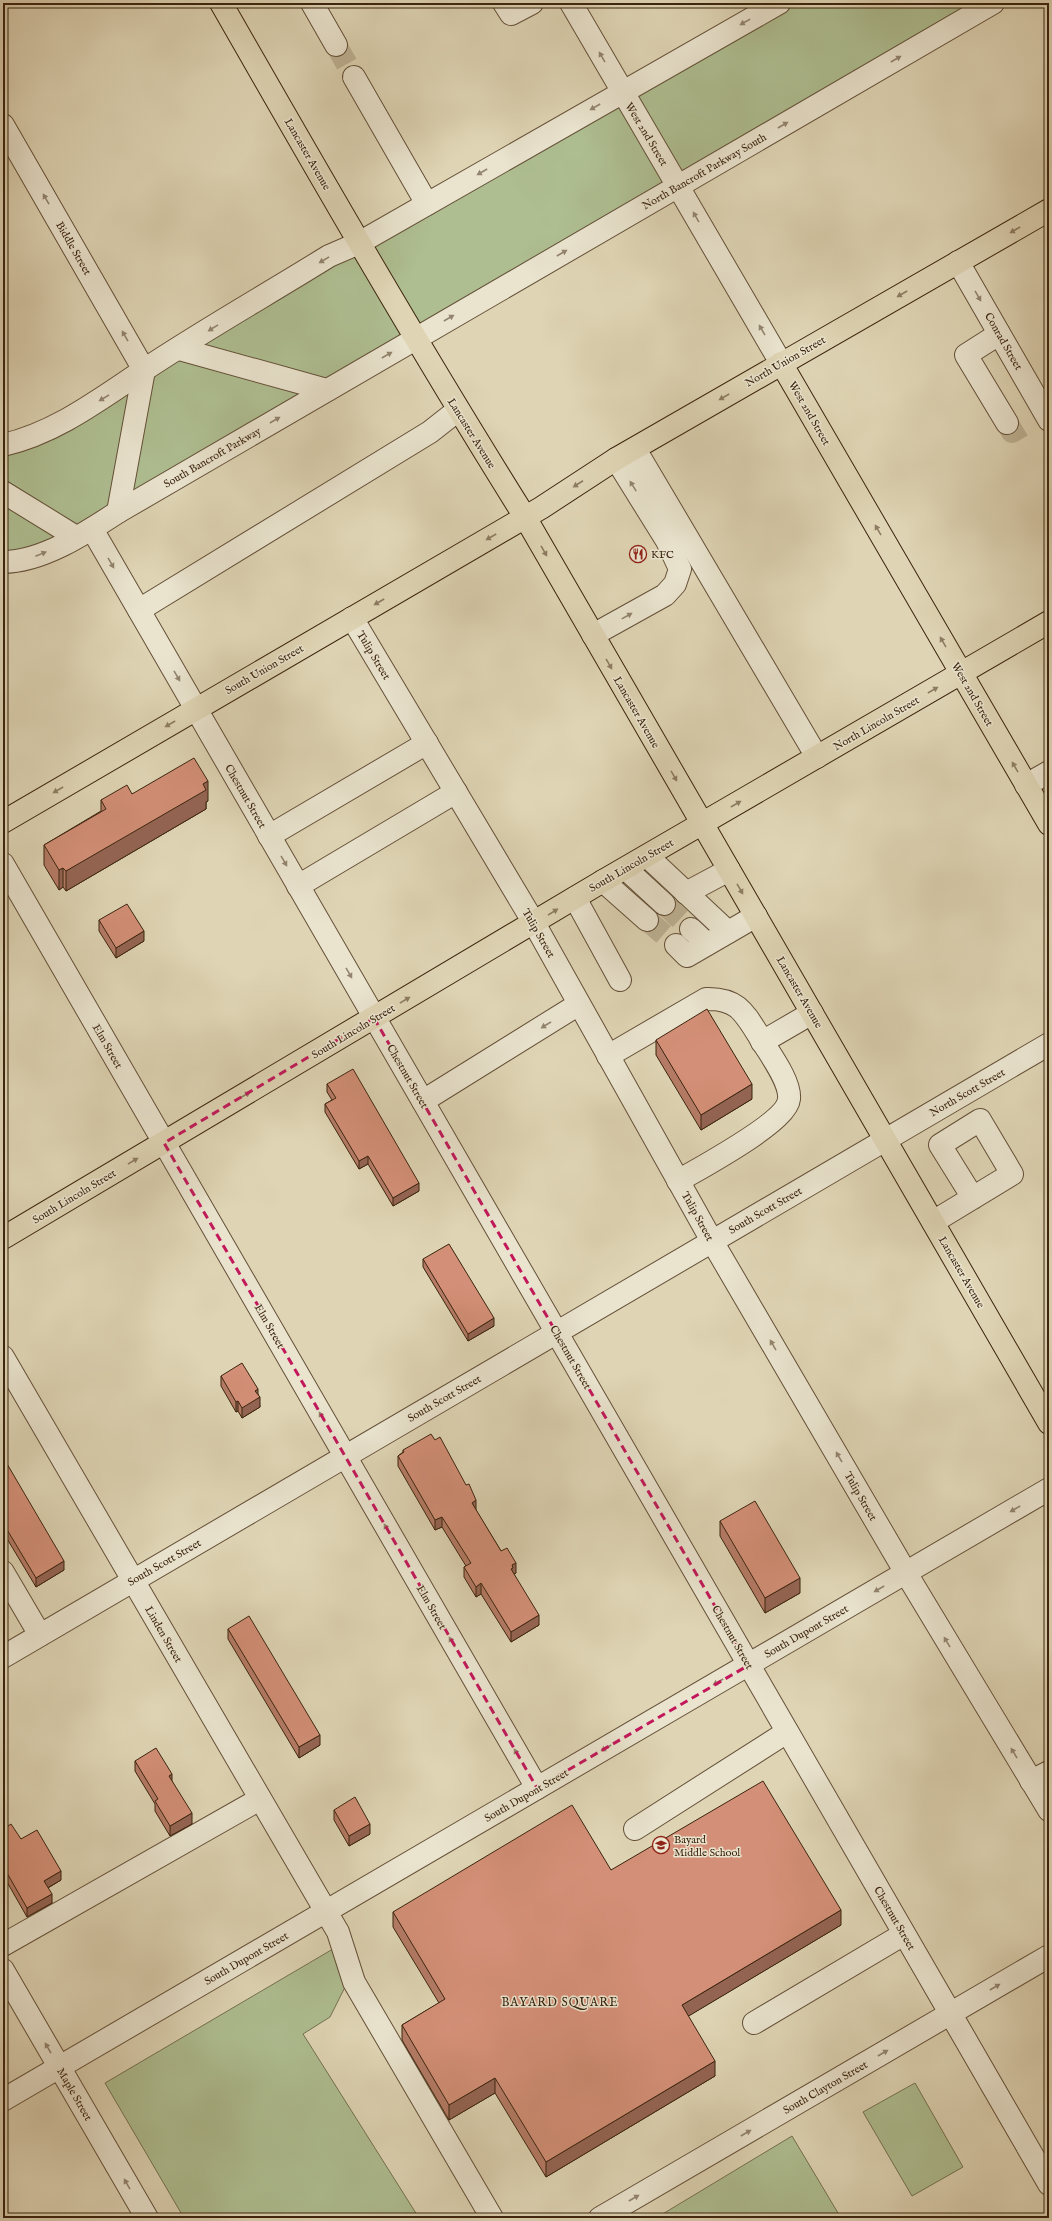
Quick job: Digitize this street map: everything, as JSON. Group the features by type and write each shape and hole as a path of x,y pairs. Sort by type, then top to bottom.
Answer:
{"main road":[{"name":"Lancaster Avenue","path":"221,3 359,243 458,410 525,517 1049,1423"},
{"name":"North Union Street","path":"525,517 626,454 1049,210"},
{"name":"West 2nd Street","path":"782,363 1049,824"},
{"name":"South Union Street","path":"3,822 525,517"},
{"name":"North Lincoln Street","path":"702,824 1049,622"},
{"name":"South Lincoln Street","path":"3,1238 603,881 702,824"}],"street":[{"path":"312,3 336,45"},
{"path":"504,3 511,14 532,3"},
{"name":"West 2nd Street","path":"571,3 621,92 782,363"},
{"path":"3,445 44,431 81,411 144,370 329,256 359,243 779,3"},
{"name":"North Bancroft Parkway South","path":"416,338 993,3"},
{"path":"354,77 427,204"},
{"name":"Biddle Street","path":"3,125 144,370"},
{"name":"Conrad Street","path":"958,262 999,334 1041,418"},
{"path":"999,334 966,355 1007,423"},
{"name":"South Bancroft Parkway","path":"3,562 16,562 39,555 84,533 416,338"},
{"path":"179,349 327,390"},
{"path":"118,512 144,370"},
{"path":"139,610 430,432 458,410"},
{"path":"593,635 665,595 675,584 680,569 626,454"},
{"path":"626,454 817,757"},
{"path":"3,492 84,533"},
{"name":"Chestnut Street","path":"84,533 139,610 1049,2184"},
{"name":"Tulip Street","path":"352,618 534,923 712,1241 906,1573 1040,1776 1049,1810"},
{"path":"269,836 427,743"},
{"path":"1026,785 1049,772"},
{"path":"298,886 456,792"},
{"path":"647,856 728,932"},
{"name":"Elm Street","path":"3,864 537,1788"},
{"path":"626,869 664,904"},
{"path":"686,893 729,870"},
{"path":"603,881 647,920"},
{"path":"575,898 620,980"},
{"path":"676,945 687,956 756,916"},
{"path":"691,929 707,944"},
{"path":"608,1056 706,999 720,999 733,1003 745,1013 788,1085 789,1100 784,1111 761,1130 678,1181"},
{"path":"423,1101 579,1004"},
{"path":"762,1042 812,1013"},
{"name":"North Scott Street","path":"885,1140 1049,1044"},
{"name":"South Scott Street","path":"3,1657 885,1140"},
{"path":"933,1222 973,1198"},
{"name":"Linden Street","path":"3,1357 338,1932 354,1982 492,2218"},
{"name":"South Dupont Street","path":"3,2100 1049,1489"},
{"path":"3,1572 40,1635"},
{"path":"635,1829 787,1732"},
{"path":"3,1945 260,1799"},
{"path":"754,2023 904,1934"},
{"name":"South Clayton Street","path":"600,2218 1049,1956"},
{"name":"Maple Street","path":"3,1970 147,2218"}],"highlighted area":[{"path":"374,1018 749,1665 537,1788 164,1143"}],"green space":[{"path":"779,3 993,3 118,512 3,562 3,445"},
{"path":"338,1946 346,1985 330,2017 303,2034 419,2218 184,2218 105,2083"},
{"path":"915,2083 963,2167 912,2196 863,2112"},
{"path":"792,2136 841,2218 656,2218"}],"building":[{"path":"194,758 208,781 203,784 206,790 66,871 63,868 59,870 44,845 106,809 101,800 127,785 132,794"},
{"path":"127,904 144,931 116,948 99,920"},
{"path":"707,1009 752,1084 701,1115 656,1040"},
{"path":"353,1069 419,1183 393,1198 368,1156 359,1161 325,1104 336,1098 327,1084"},
{"path":"449,1244 494,1318 468,1334 423,1259"},
{"path":"242,1363 258,1389 255,1391 260,1397 242,1408 238,1401 236,1402 221,1376"},
{"path":"431,1434 435,1440 440,1437 466,1485 469,1484 476,1500 472,1503 501,1551 507,1548 516,1563 512,1565 513,1568 511,1569 539,1615 511,1632 481,1583 476,1587 464,1567 471,1563 442,1517 435,1520 398,1456 404,1452 403,1450"},
{"path":"3,1457 64,1561 36,1578 3,1523"},
{"path":"755,1501 800,1578 765,1598 720,1521"},
{"path":"249,1616 320,1735 299,1747 228,1629"},
{"path":"156,1748 172,1774 169,1776 192,1813 170,1826 155,1801 158,1799 135,1761"},
{"name":"Bayard Middle School","path":"763,1781 841,1910 682,2005 715,2061 546,2162 495,2078 449,2105 402,2025 445,1999 393,1912 572,1805 611,1870"},
{"path":"355,1797 370,1824 349,1836 334,1810"},
{"path":"3,1818 8,1826 11,1824 21,1839 37,1830 61,1871 44,1881 52,1894 27,1908 3,1866"}],"tunnel":[{"path":"336,45 354,77"},
{"path":"1007,423 1012,432 1029,422"},
{"path":"664,904 691,929"},
{"path":"647,920 676,945"}],"place":[{"name":"KFC","path":"638,554"},
{"name":"Bayard Middle School","path":"661,1845"}],"district":[{"name":"BAYARD SQUARE","path":"560,2002"}]}
